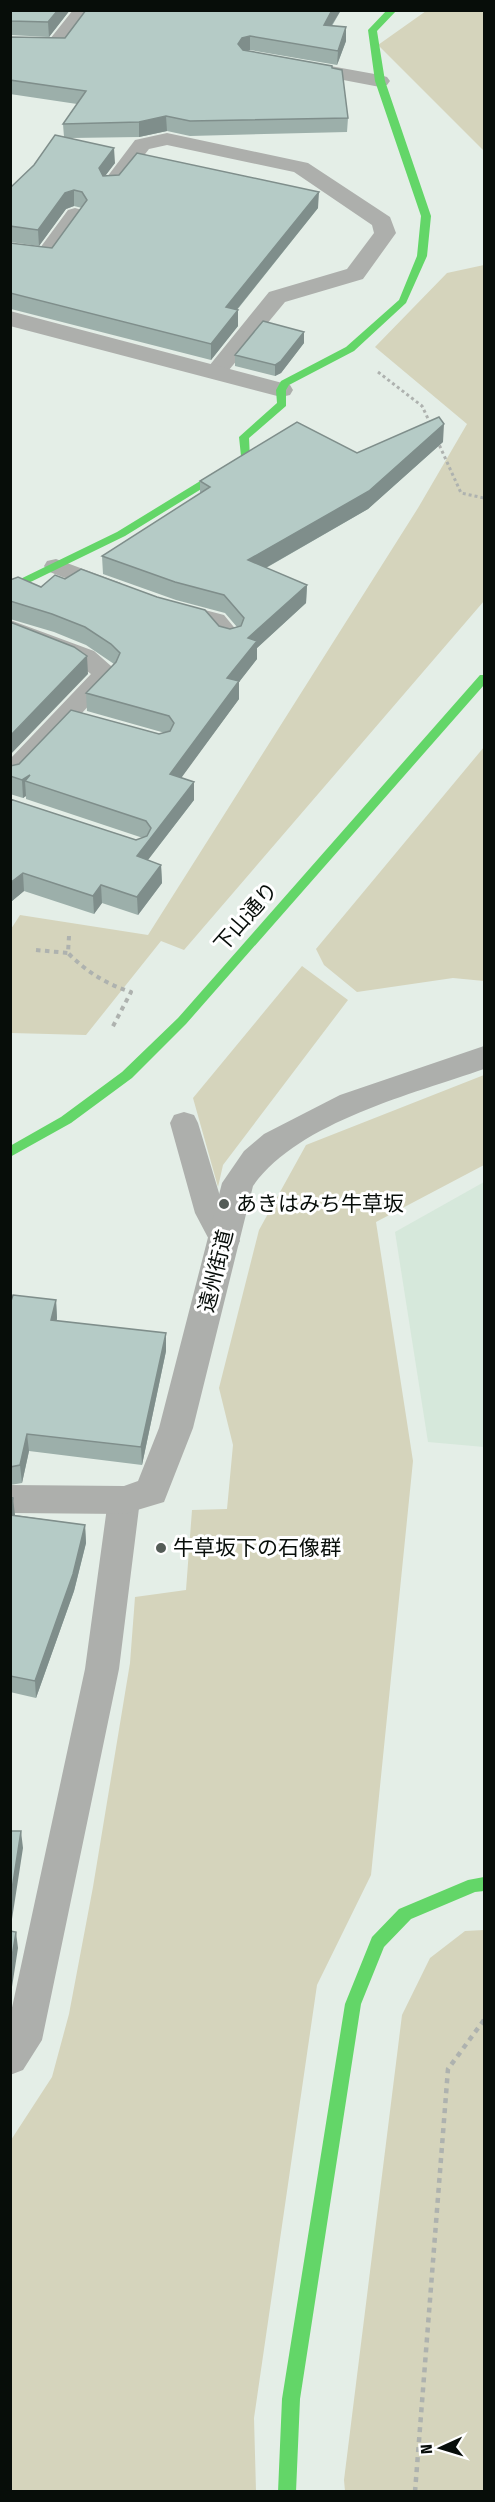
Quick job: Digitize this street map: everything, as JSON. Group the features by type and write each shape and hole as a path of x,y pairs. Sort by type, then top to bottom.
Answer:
{"street":[{"path":"10,43 56,46 86,10"},
{"path":"10,589 121,534 246,457 244,436 282,404 281,390 285,383 350,349 403,301 422,256 426,216 380,81 372,30 393,10"},
{"path":"10,318 281,390"},
{"name":"下山通り","path":"10,1152 66,1120 127,1075 182,1021 484,678"},
{"name":"遠州街道","path":"10,1499 124,1500 152,1492 176,1428 238,1183 255,1159 274,1142 351,1103 484,1057"},
{"path":"287,2492 291,2399 353,2004 378,1942 405,1914 474,1885 484,1884"}],"lane":[{"path":"282,64 380,81"},
{"path":"111,185 142,144 167,139 301,167 382,222 385,233 355,274 277,297 216,371"},
{"path":"10,249 45,256 75,214"},
{"path":"56,566 144,600 215,620 230,637"},
{"path":"10,628 85,657 106,673 77,719 10,775"},
{"path":"184,1122 210,1213 225,1241"},
{"path":"10,2058 24,2040 102,1669 124,1500"}],"path":[{"path":"350,349 422,406 432,428"},
{"path":"437,439 461,493 484,498"},
{"path":"68,953 69,936"},
{"path":"36,950 68,953 86,972 104,984 131,992 110,1031"},
{"path":"415,2492 448,2069 484,2020"}],"shaded area":[{"path":"426,11 484,11 484,151 378,45"},
{"path":"484,265 484,601 184,950 161,941 86,1035 11,1033 11,929 20,915 148,935 418,508 467,424 375,347 447,273"},
{"path":"484,747 484,981 453,978 357,992 324,965 316,949"},
{"path":"302,966 348,1000 223,1165 218,1187 193,1098"},
{"path":"484,1075 484,1165 376,1222 413,1461 371,1875 317,1985 254,2418 256,2491 11,2491 11,2140 52,2077 69,2014 93,1887 130,1663 135,1597 186,1590 192,1510 227,1509 233,1445 219,1388 259,1230 306,1145"},
{"path":"484,1182 484,1447 428,1442 395,1232"},
{"path":"484,1930 484,2491 345,2491 344,2480 402,2015 430,1958 465,1931"}],"building":[{"path":"10,10 58,10 48,22 10,21"},
{"path":"86,10 332,10 324,25 346,27 338,51 250,36 242,38 238,44 243,50 332,66 332,68 342,70 348,118 190,121 166,116 139,122 63,124 86,91 10,80 10,37 65,38"},
{"path":"55,135 114,148 99,168 103,176 119,175 137,153 319,192 226,307 238,310 211,344 10,293 10,243 52,248 87,200 82,192 74,190 65,193 38,230 10,226 10,188 34,165"},
{"path":"263,321 304,332 281,361 275,365 235,355"},
{"path":"439,417 444,424 369,491 248,560 307,585 248,638 257,641 227,678 239,681 170,774 194,782 137,856 161,865 137,897 101,885 93,896 23,873 10,883 10,799 136,840 147,836 151,828 146,821 25,781 30,775 22,780 10,776 10,766 19,764 71,710 159,734 170,731 174,723 169,716 86,693 116,662 120,653 111,644 85,627 10,601 10,580 18,577 41,587 55,575 65,579 81,569 157,597 205,610 219,626 230,629 241,626 244,618 224,595 175,582 102,556 210,487 200,481 297,422 357,453"},
{"path":"10,622 74,647 87,656 10,736"},
{"path":"13,1295 56,1300 51,1320 166,1333 141,1447 27,1434 20,1465 10,1467 10,1304"},
{"path":"10,1515 85,1525 73,1574 35,1681 10,1676"},
{"path":"10,1831 21,1831 10,1902"},
{"path":"10,1931 16,1932 10,1969"}],"traffic: fast":[{"path":"10,589 121,534 246,457 244,437 282,404 281,390 285,383 350,349 403,301 422,256 426,216 380,81 372,30 393,10"},
{"path":"10,1152 66,1120 127,1075 182,1021 484,678"},
{"path":"287,2492 291,2399 353,2004 378,1942 405,1914 474,1885 484,1884"}],"place":[{"name":"あきはみち牛草坂","path":"224,1204"},
{"name":"牛草坂下の石像群","path":"161,1548"}]}
